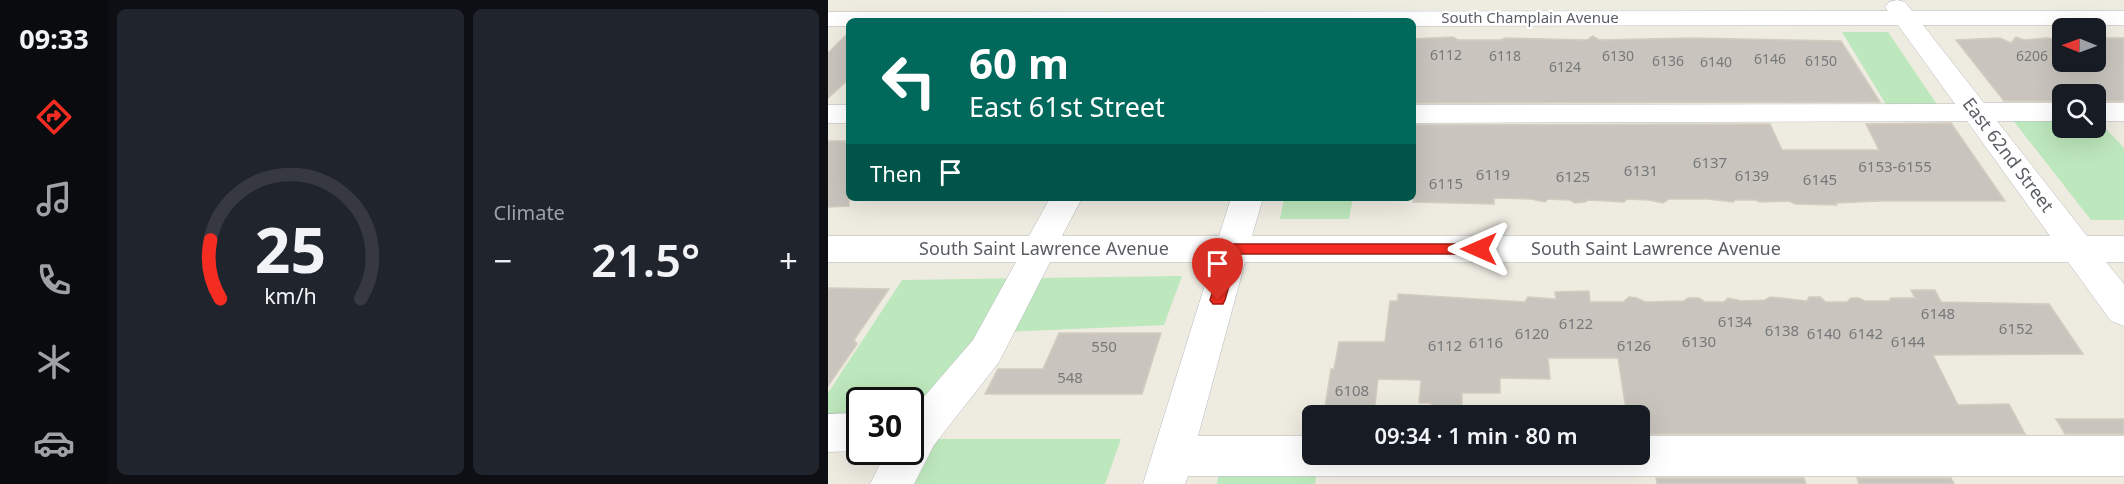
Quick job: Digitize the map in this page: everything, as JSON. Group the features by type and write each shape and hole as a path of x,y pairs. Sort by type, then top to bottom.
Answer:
{"street":[{"path":"963,18 978,0"},
{"name":"South Champlain Avenue","path":"1200,18 1301,13 1899,9 2124,18"},
{"name":"East 62nd Street","path":"1899,9 2124,310"},
{"name":"South Champlain Avenue","path":"828,18 846,20"},
{"path":"828,43 846,26"},
{"path":"1416,114 2052,112"},
{"path":"2106,112 2124,112"},
{"path":"828,114 846,114"},
{"path":"924,426 986,351 1064,201"},
{"path":"1246,201 1168,470 2124,456"},
{"name":"South Saint Lawrence Avenue","path":"828,249 2124,249"},
{"path":"828,433 846,432"},
{"path":"891,484 900,465"}],"green space":[{"path":"1842,32 1888,32 1938,106 1887,106"},
{"path":"2012,119 2052,119 2052,138 2106,138 2106,129 2124,148 2124,220 2091,220"},
{"path":"1283,201 1352,201 1349,219 1280,219"},
{"path":"1182,276 1164,325 983,333 924,399 924,387 846,387 846,414 828,414 828,393 902,280"},
{"path":"934,439 1121,439 1105,484 909,484 920,465 924,465 924,457"},
{"path":"1317,467 1315,484 1217,484 1220,468"}],"building":[{"path":"846,35 846,82 828,98 828,53"},
{"path":"1593,36 1599,40 1691,38 1841,41 1880,102 1416,103 1416,39 1453,37 1458,40 1501,40 1505,38 1587,40"},
{"path":"2016,37 2024,40 2052,39 2052,72 2106,72 2106,38 2124,38 2124,101 2106,101 2106,84 2052,84 2052,101 2004,101 1956,40 2000,38 2011,43"},
{"path":"1951,123 2005,201 1879,201 1836,203 1837,205 1755,200 1735,200 1733,202 1708,199 1669,199 1663,203 1627,199 1624,202 1588,200 1575,203 1570,200 1548,199 1545,202 1531,199 1494,198 1494,204 1413,202 1416,201 1416,125 1770,124 1782,150 1879,150 1866,124"},
{"path":"828,141 846,141 846,201 849,201 849,206 828,207"},
{"path":"828,288 889,289 854,340 857,344 828,386"},
{"path":"1911,290 1935,290 1941,302 2049,304 2083,354 1933,355 1958,405 2009,404 2025,434 1650,434 1650,405 1625,405 1618,358 1548,358 1550,379 1500,378 1500,393 1462,393 1462,405 1419,403 1421,380 1378,379 1375,405 1325,405 1331,369 1334,369 1339,342 1385,342 1390,301 1398,301 1398,294 1525,302 1528,297 1556,299 1555,292 1589,291 1590,302 1623,302 1629,297 1645,302 1684,301 1688,298 1699,298 1705,302 1724,302 1728,298 1741,301 1765,300 1770,297 1807,301 1809,297 1820,297 1826,302 1847,302 1851,298 1865,301 1889,301 1891,298 1915,298"},
{"path":"1059,333 1161,333 1142,394 985,394 998,369 1043,369"},
{"path":"2056,419 2124,419 2124,434 2065,434"},
{"path":"1656,478 1804,478 1806,484 1657,484"},
{"path":"1857,478 1951,478 1954,484 1859,484"}],"route":[{"path":"1218,300 1233,249 1479,249"}]}
